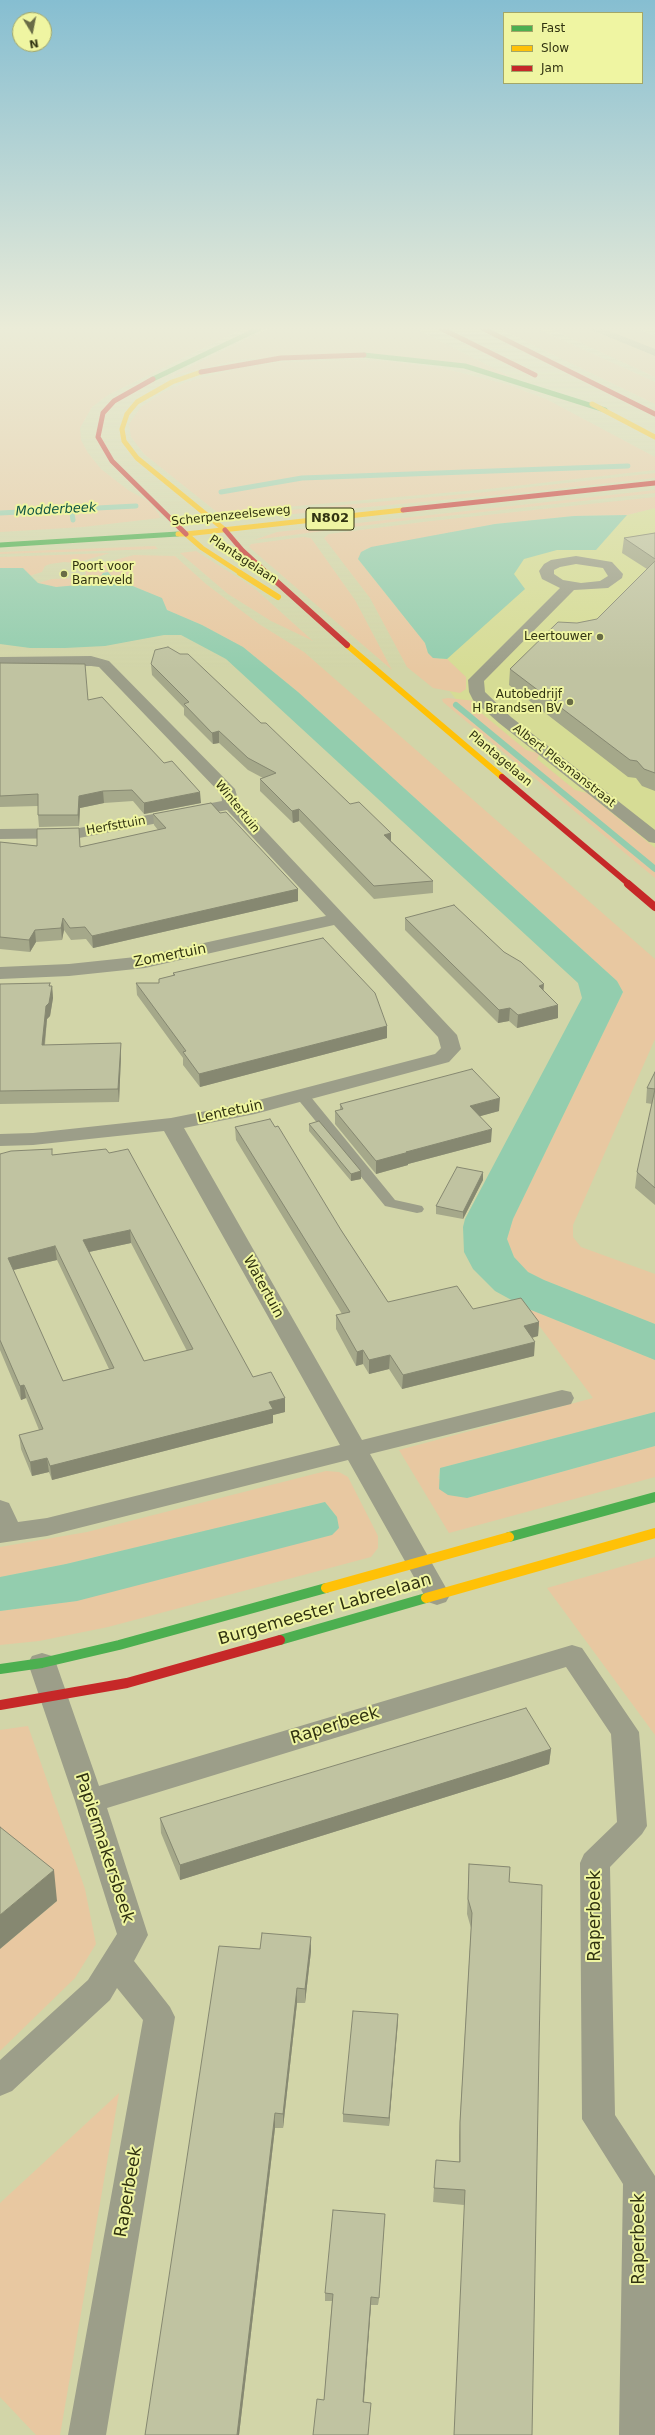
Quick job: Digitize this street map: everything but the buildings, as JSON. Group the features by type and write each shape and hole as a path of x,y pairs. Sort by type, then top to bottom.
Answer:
{"main road":[{"name":"Plantagelaan","path":"101,443 112,460 202,548 329,630"},
{"name":"Plantagelaan","path":"125,443 137,458 225,530 242,550 329,630 655,907"},
{"name":"Scherpenzeelseweg","path":"0,545 186,534 655,483"},
{"name":"Burgemeester Labreelaan","path":"0,1669 42,1663 119,1645 655,1497"},
{"name":"Burgemeester Labreelaan","path":"0,1705 54,1697 127,1683 655,1533"}],"street":[{"name":"Albert Plesmanstraat","path":"570,586 476,680 477,692 479,697 505,720 655,838"},
{"name":"Wintertuin","path":"0,662 91,661 104,664 228,793 231,804 446,1035 451,1049"},
{"name":"Herfsttuin","path":"0,834 78,833 231,804"},
{"path":"636,823 655,818"},
{"name":"Zomertuin","path":"0,973 69,970 145,962 338,919"},
{"name":"Lentetuin","path":"0,1140 33,1139 171,1124 255,1108 301,1094 442,1058 451,1049"},
{"name":"Watertuin","path":"171,1124 354,1451 437,1595"},
{"path":"0,1509 4,1533 47,1527 562,1398"},
{"name":"Raperbeek","path":"90,1801 572,1655 625,1732 632,1826 595,1863 599,2119 640,2180 638,2435"},
{"name":"Papiermakersbeek","path":"0,2081 99,1990 133,1935 90,1801 42,1663"},
{"name":"Raperbeek","path":"87,2435 159,2017 116,1962"}],"lane":[{"path":"301,1094 390,1203 417,1209"}],"shaded area":[{"path":"0,443 82,443 88,453 101,469 128,490 148,501 159,514 160,518 83,527 0,532"},
{"path":"135,443 628,443 655,457 655,470 488,489 218,513 144,454"},
{"path":"655,473 655,478 519,493 250,518 224,516 486,492"},
{"path":"655,490 655,493 392,522 254,540 277,532"},
{"path":"655,497 655,508 627,515 574,516 495,524 365,549 358,559 425,643 428,653 440,659 447,659 466,677 466,689 460,693 433,688 407,667 370,598 324,538 329,534 431,521"},
{"path":"655,508 655,864 458,702 448,689 440,653 520,559 627,515"},
{"path":"627,515 596,550 557,550 524,559 514,574 525,589 447,659 433,658 428,653 425,643 358,559 361,552 371,547 495,524 574,516"},
{"path":"303,537 311,538 355,600 392,670 249,547 251,544"},
{"path":"155,546 158,549 0,554 0,552"},
{"path":"196,551 253,587 313,641 271,621 228,594 180,553"},
{"path":"110,553 76,563 64,562 50,564 45,566 42,572 29,576 23,568 0,568 0,557"},
{"path":"134,555 175,556 206,584 259,624 304,652 655,959 655,1039 573,1225 573,1237 581,1247 655,1274 655,1324 544,1280 528,1272 514,1257 507,1239 513,1219 623,992 617,981 298,692 243,647 202,625 167,610 161,598 113,578 108,572 103,573 98,580 80,586 56,587 38,583 52,579 78,578 86,574 84,568"},
{"path":"0,568 23,568 38,583 56,587 89,584 98,580 103,573 108,572 113,578 162,598 167,610 202,625 243,647 298,692 617,981 623,992 513,1219 507,1239 514,1257 528,1272 544,1280 655,1324 655,1360 526,1308 495,1291 473,1269 464,1252 463,1227 465,1219 582,998 578,983 226,659 181,635 164,635 105,646 65,648 30,648 0,644"},
{"path":"448,698 475,701 482,708 480,712 526,750 537,753 539,755 537,759 575,790 587,793 655,848 655,878 443,702 442,699"},
{"path":"526,1308 655,1360 655,1412 440,1468 438,1478 467,1498 655,1446 655,1477 449,1533 399,1450 593,1398"},
{"path":"655,1412 655,1446 467,1498 448,1495 439,1489 440,1468"},
{"path":"326,1471 339,1472 348,1477 378,1536 378,1548 371,1557 108,1627 39,1641 0,1645 0,1611 77,1601 337,1517 325,1502 66,1564 0,1577 0,1547 87,1532"},
{"path":"325,1502 337,1517 339,1528 332,1535 77,1601 0,1611 0,1577 66,1564"},
{"path":"655,1557 655,1735 547,1588"},
{"path":"28,1726 85,1889 96,1944 75,1978 0,2051 0,1949 57,1901 0,1854 0,1730"},
{"path":"119,2093 60,2435 36,2435 0,2397 0,2203"}],"waterway":[{"name":"Modderbeek","path":"221,492 302,478 628,466"},
{"name":"Modderbeek","path":"71,509 136,506"},
{"name":"Modderbeek","path":"0,513 71,509"},
{"path":"71,509 73,520"},
{"path":"456,705 655,869"}],"traffic: fast":[{"path":"0,545 178,534"},
{"path":"509,1537 655,1497"},
{"path":"0,1669 42,1663 119,1645 326,1588"},
{"path":"280,1640 426,1598"}],"traffic: slow":[{"path":"125,443 137,458 225,530"},
{"path":"186,534 403,510"},
{"path":"178,534 186,534 202,548 278,597"},
{"path":"347,645 502,777"},
{"path":"426,1598 655,1533"},
{"path":"326,1588 509,1537"}],"traffic: jam":[{"path":"101,443 112,461 186,534"},
{"path":"403,510 655,483"},
{"path":"225,530 242,550 347,645"},
{"path":"502,777 655,907"},
{"path":"0,1705 127,1683 280,1640"}],"place":[{"name":"Poort voor Barneveld","path":"64,574"},
{"name":"Leertouwer","path":"600,637"},
{"name":"Autobedrijf H Brandsen BV","path":"570,702"}]}
